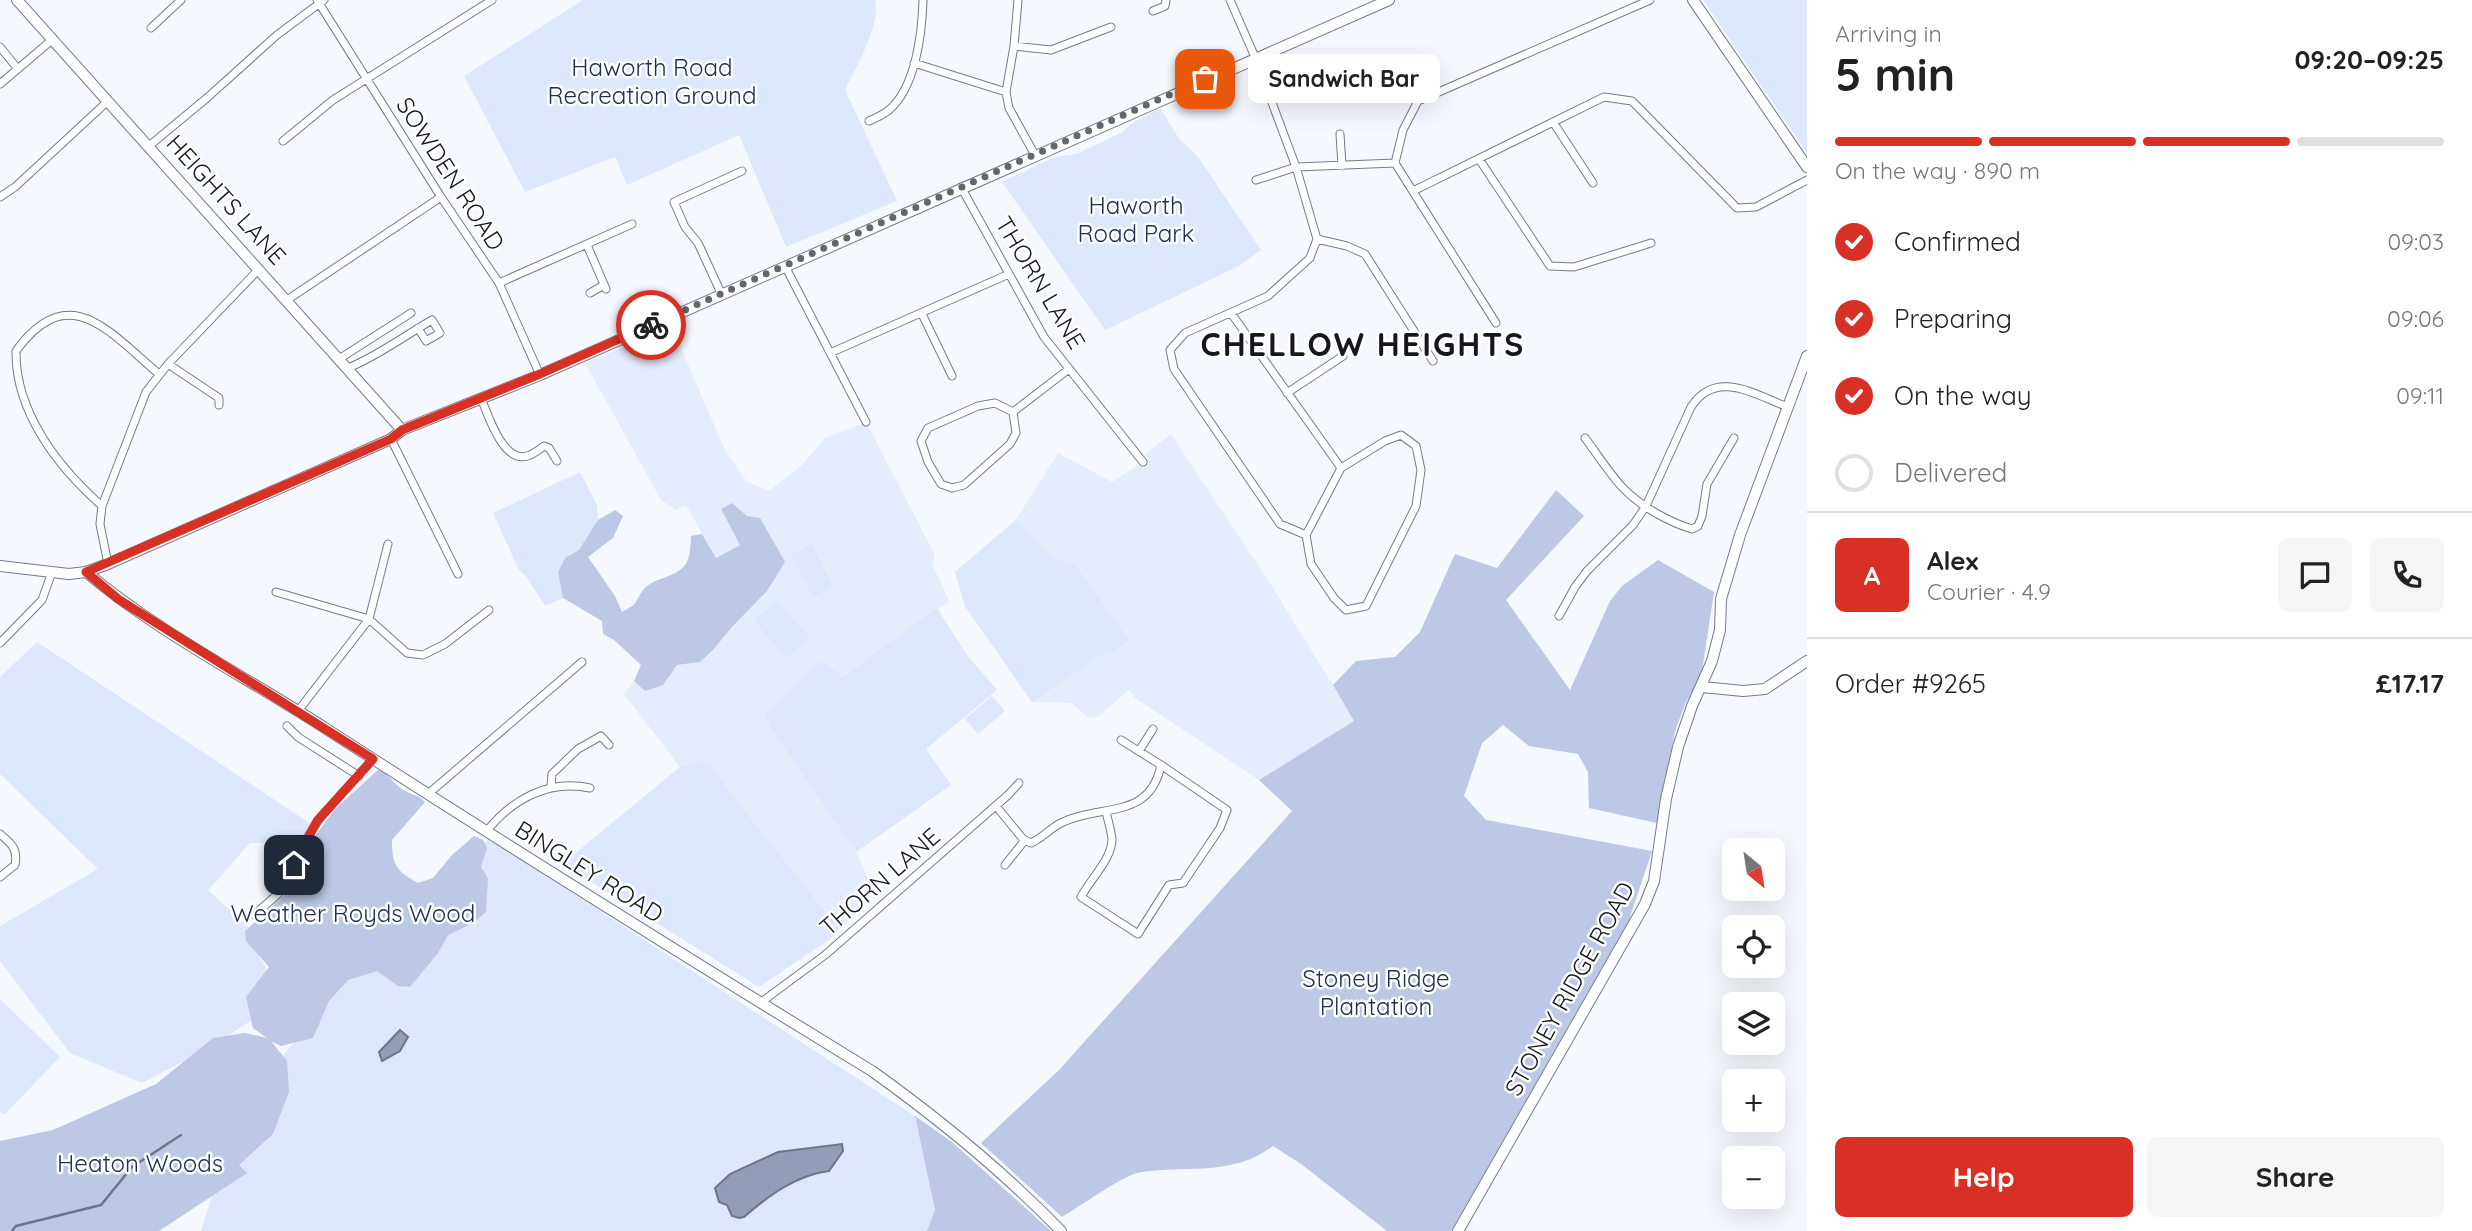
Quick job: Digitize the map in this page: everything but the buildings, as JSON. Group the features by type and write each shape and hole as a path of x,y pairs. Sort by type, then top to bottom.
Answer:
{"main road":[{"name":"HEIGHTS LANE","path":"17,0 402,430"},
{"path":"0,566 52,572 86,572 108,564 391,439 402,430 540,374 1389,0"},
{"path":"1693,0 1807,167"},
{"name":"STONEY RIDGE ROAD","path":"1458,1231 1646,904 1654,881 1666,799 1678,747 1712,661 1720,630 1721,599 1736,547 1807,356"},
{"name":"BINGLEY ROAD","path":"86,572 118,599 485,832 872,1071 919,1105 1055,1229"},
{"path":"1702,687 1743,691 1765,689 1807,661"}],"street":[{"path":"151,28 181,0"},
{"path":"283,141 333,100 492,0"},
{"path":"869,121 890,110 903,92 922,33 923,0"},
{"path":"1018,0 1006,92 1009,108 1035,155"},
{"path":"1153,11 1166,6 1166,0"},
{"path":"1230,0 1255,57 1296,167 1317,239 1310,258 1268,296 1185,333 1170,350 1174,369 1280,524 1306,535"},
{"path":"1496,323 1395,163 1403,130 1419,101 1650,0"},
{"path":"149,146 277,34 319,1"},
{"name":"SOWDEN ROAD","path":"319,1 365,79 499,283 540,374"},
{"path":"1014,46 1051,51 1111,27"},
{"path":"0,84 52,39"},
{"path":"0,47 18,69"},
{"path":"914,62 1006,92"},
{"path":"1413,191 1604,97 1632,101 1737,208 1756,206 1807,180"},
{"path":"0,197 15,187 108,101"},
{"path":"1553,122 1593,183"},
{"path":"1340,134 1342,166"},
{"path":"1479,159 1550,266 1574,267 1651,243"},
{"path":"1256,180 1296,167 1395,163"},
{"path":"721,293 698,243 685,227 674,202 742,171"},
{"name":"THORN LANE","path":"961,187 1044,337 1143,462"},
{"path":"287,300 441,197"},
{"path":"499,283 632,224"},
{"path":"1317,239 1348,246 1365,254 1433,361"},
{"path":"587,244 605,287 590,293"},
{"path":"785,266 866,422"},
{"path":"108,564 101,533 102,506 146,392 168,364 259,269"},
{"path":"830,353 1009,274"},
{"path":"339,359 411,313"},
{"path":"1231,313 1341,468"},
{"path":"102,506 78,485 60,464 36,425 23,401 16,372 16,351 38,326 55,317 77,314 95,321 159,374"},
{"path":"922,314 952,376"},
{"path":"348,368 367,361 418,328"},
{"path":"1287,393 1343,356"},
{"path":"168,364 219,398 219,405"},
{"path":"1013,412 1069,369"},
{"path":"1559,617 1587,571 1633,525 1646,506 1699,394 1715,386 1732,386 1788,408"},
{"path":"481,398 501,444 510,453 519,457 530,456 544,446"},
{"path":"995,403 1013,412 1016,433 1010,444 964,485 952,488 941,484 928,462 921,441 928,428 978,406 995,403"},
{"path":"1401,435 1416,446 1421,470 1416,506 1366,606 1346,610 1334,598 1311,564 1306,535 1341,468 1385,441 1401,435"},
{"path":"541,437 544,446 549,448 557,461"},
{"path":"1585,438 1626,491 1646,506 1679,525 1692,529 1698,526 1702,516 1707,484 1734,438"},
{"path":"391,439 458,574"},
{"path":"298,711 369,619 387,544"},
{"path":"0,643 42,600 52,572"},
{"path":"276,592 369,619 407,653 423,655 445,644 489,610"},
{"path":"428,794 582,662"},
{"path":"287,726 298,737 313,744 359,776"},
{"path":"1139,751 1153,729"},
{"path":"551,786 552,774 578,749 601,736 609,745"},
{"path":"1106,812 1112,839 1109,857 1090,879 1081,897 1138,934 1170,885 1183,883 1220,828 1227,810 1121,740"},
{"path":"254,915 278,894 317,821 373,759"},
{"path":"996,806 1031,843 1064,821 1137,803 1158,777 1161,765"},
{"name":"THORN LANE","path":"760,1003 825,955 1019,783"},
{"path":"485,832 510,806 551,786 575,785 590,788"},
{"path":"0,834 12,844 17,854 15,866 0,877"},
{"path":"1005,865 1026,840"}],"shaded area":[{"path":"672,327 724,448 747,482 769,491 802,465 825,438 866,422 935,555 932,564 949,601 841,677 825,662 820,798 856,852 872,887 864,896 863,907 839,929 749,815 696,763 680,767 624,694 634,681 645,690 663,685 677,665 700,662 731,628 747,516 732,503 721,510 741,544 716,558 686,505 676,510 661,500 585,363"},
{"path":"1171,434 1266,577 1355,721 1259,780 1135,698 1129,690 1099,716 1089,718 1071,703 1032,702 965,606 955,572 1015,521 1058,453 1112,482 1148,459 1145,454"},
{"path":"400,1030 408,1037 400,1051 382,1061 379,1052"},
{"path":"842,1144 843,1151 829,1171 794,1182 773,1194 744,1217 732,1216 727,1205 719,1202 715,1188 730,1174 778,1152"}],"green space":[{"name":"Haworth Road Recreation Ground","path":"583,0 875,0 876,10 871,33 845,90 897,201 786,247 739,135 627,185 615,157 525,192 464,76"},
{"path":"1703,0 1807,0 1807,153"},
{"name":"Haworth Road Park","path":"1160,108 1179,139 1198,157 1261,250 1239,266 1105,330 1002,182 1055,157 1076,154 1121,133 1134,122"},
{"path":"580,472 597,505 598,520 579,550 565,558 558,572 563,598 545,606 526,576 519,570 493,513"},
{"name":"Stoney Ridge Plantation","path":"1556,490 1584,516 1506,600 1570,690 1610,601 1622,586 1658,560 1714,592 1702,671 1675,731 1657,823 1589,808 1588,772 1578,754 1529,746 1503,725 1482,743 1464,796 1486,820 1652,851 1629,920 1451,1231 1387,1231 1301,1164 1273,1146 1257,1156 1224,1166 1130,1175 1062,1217 981,1143 1059,1070 1292,811 1259,780 1354,721 1333,685 1356,661 1395,657 1420,632 1455,554 1497,568"},
{"path":"732,503 747,516 760,518 785,562 767,591 700,662 677,665 663,685 645,691 634,681 641,665 614,640 603,634 602,621 563,598 558,572 565,558 579,550 598,520 615,510 623,516 613,538 588,557 615,596 622,612 635,604 648,585 685,566 691,536 702,534 716,558 740,545 721,509"},
{"path":"1015,521 1050,554 1076,566 1129,640 1110,653 1108,650 1032,702 965,606 955,572"},
{"path":"811,544 833,586 813,597 791,555"},
{"path":"777,601 810,638 787,658 754,621"},
{"path":"937,608 967,655 997,690 926,749 951,785 856,852 770,726 765,714 818,663 825,662 842,677"},
{"path":"37,642 311,824 296,842 250,843 208,890 251,930 247,936 268,972 246,1002 258,1016 214,1045 142,1083 70,1053 0,961 0,926 98,869 0,774 0,677"},
{"path":"992,696 1005,711 978,734 965,719"},
{"path":"696,763 709,765 839,929 830,939 759,987 562,864 680,767"},
{"path":"378,770 401,789 425,802 392,840 394,861 400,871 418,883 433,878 452,855 474,836 483,840 487,848 481,867 488,878 486,912 473,923 448,935 438,953 410,987 398,986 377,971 348,980 329,1001 313,1038 281,1046 271,1041 287,1061 289,1092 273,1134 239,1165 247,1173 159,1231 0,1231 0,1141 53,1130 156,1084 213,1038 245,1033 267,1038 253,1028 246,997 269,967 246,941 245,931 297,884 315,836 335,809"},
{"path":"489,839 915,1116 935,1210 927,1231 201,1231 241,1106 301,1034 345,975 361,971"},
{"path":"0,999 60,1057 4,1115 0,1111"},
{"path":"915,1116 952,1142 1051,1231 927,1231 935,1210"}],"waterway":[{"path":"12,1231 16,1226 101,1205 132,1167 181,1135"}],"way so far":[{"path":"651,325 1205,79"}],"place":[{"name":"Sandwich Bar","path":"1205,79"}],"district":[{"name":"CHELLOW HEIGHTS","path":"1363,345"}],"route":[{"path":"294,865 317,821 373,759 118,599 86,572 391,439 402,430 651,325"}],"park label":[{"name":"Weather Royds Wood","path":"353,914"},
{"name":"Heaton Woods","path":"140,1164"}]}
